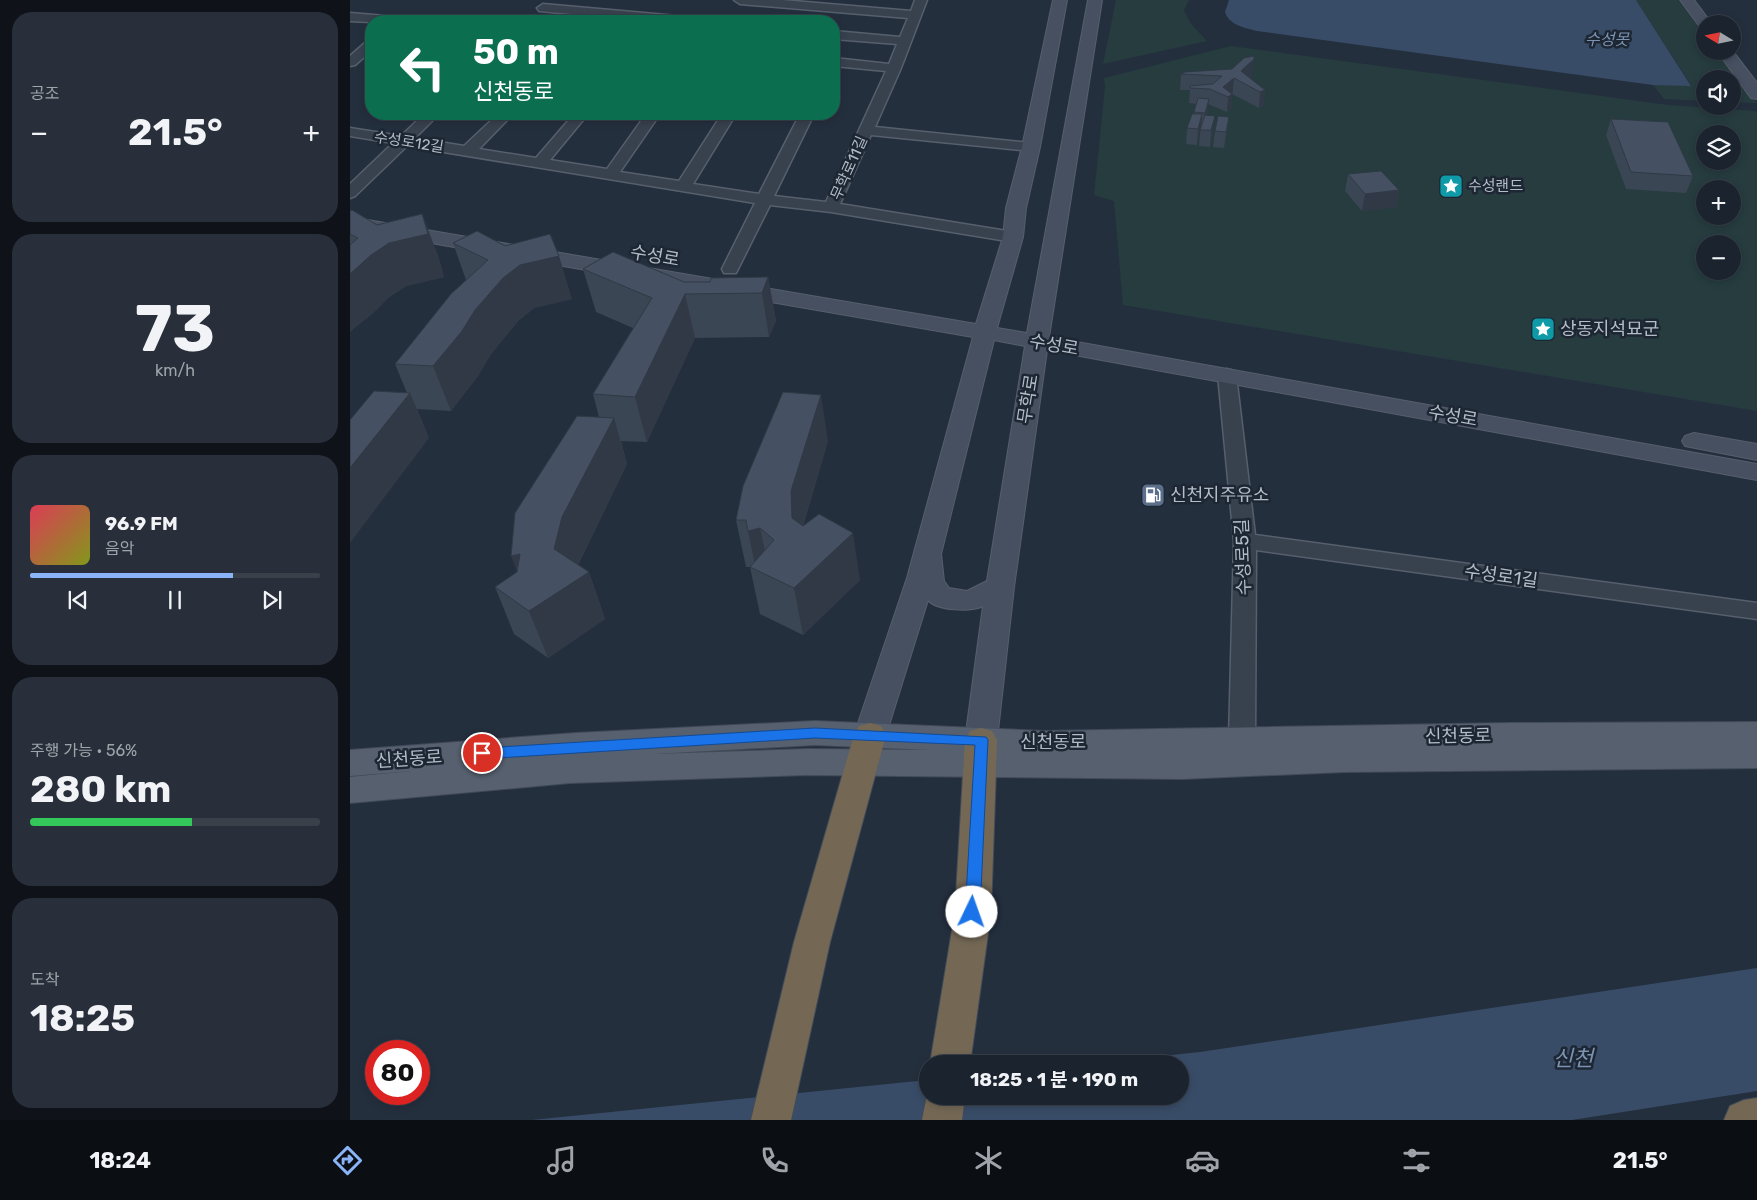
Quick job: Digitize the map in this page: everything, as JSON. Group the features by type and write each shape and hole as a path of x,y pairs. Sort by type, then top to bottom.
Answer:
{"highway":[{"path":"771,1120 812,942 866,748"},
{"path":"951,1055 972,912 981,753"},
{"path":"942,1120 944,1105"},
{"path":"1744,1120 1757,1118"}],"main road":[{"path":"866,748 928,550 987,324 1013,237 1016,208 1060,0"},
{"name":"무학로","path":"981,753 1000,587 1038,334 1095,0"},
{"path":"1687,0 1698,15"},
{"path":"1732,60 1757,94"},
{"name":"수성로","path":"350,204 730,269 1227,375 1757,472"},
{"name":"수성로","path":"350,223 987,324"},
{"name":"수성로","path":"1038,334 1757,452"},
{"path":"928,550 930,582 940,596 969,601 1000,587"},
{"name":"신천동로","path":"350,763 576,746 805,734 866,748 981,753 1182,766 1344,759 1757,755"},
{"name":"신천동로","path":"981,753 1044,744 1242,738 1757,734"},
{"name":"신천동로","path":"350,790 570,770 807,762 866,748"}],"street":[{"path":"740,0 862,5 914,15"},
{"name":"무학로11길","path":"765,200 831,207 894,68 921,0"},
{"path":"535,15 548,4 639,15"},
{"path":"350,17 365,18"},
{"path":"840,36 904,41"},
{"path":"350,62 365,50"},
{"path":"840,63 894,68"},
{"path":"350,193 426,120"},
{"name":"수성로12길","path":"468,151 500,120"},
{"path":"540,163 576,120"},
{"path":"611,174 649,120"},
{"path":"684,186 725,120"},
{"path":"730,269 804,120"},
{"path":"866,130 1030,148"},
{"name":"수성로12길","path":"350,132 765,200"},
{"path":"831,207 1013,237"},
{"name":"수성로5길","path":"1227,375 1245,540 1242,738"},
{"name":"수성로1길","path":"1245,540 1757,611"}],"green space":[{"path":"1116,0 1189,0 1184,10 1191,24 1207,41 1103,64"},
{"name":"수성못","path":"1636,0 1678,0 1696,23 1696,60 1725,60 1732,70 1696,70 1696,101 1664,99 1653,85 1691,85"},
{"path":"1231,46 1668,105 1696,107 1696,115 1741,115 1741,110 1755,111 1757,113 1757,411 1123,305 1114,201 1094,195 1105,87 1104,78"},
{"name":"수성못","path":"1741,82 1757,103 1741,102"}],"water":[{"name":"수성못","path":"1229,0 1636,0 1691,86 1653,85 1257,31 1238,25 1230,20 1225,12"},
{"name":"신천","path":"1757,968 1757,1091 1572,1120 532,1120 919,1081 919,1105 1189,1105 1189,1055 1172,1055"}],"building":[{"path":"1254,56 1254,59 1241,71 1265,90 1260,92 1234,78 1223,87 1232,94 1228,97 1210,89 1190,88 1190,86 1213,84 1222,76 1181,74 1185,72 1232,69 1244,58"},
{"path":"1198,98 1209,99 1205,113 1194,112"},
{"path":"1192,114 1202,114 1198,129 1187,128"},
{"path":"1205,115 1215,116 1211,130 1200,130"},
{"path":"1218,116 1229,117 1226,132 1215,131"},
{"path":"1611,119 1668,122 1693,176 1631,172"},
{"path":"1381,171 1399,190 1365,194 1348,174"},
{"path":"352,210 377,225 422,214 428,234 389,243 371,255 350,274 350,245 358,238 350,234 350,211"},
{"path":"477,231 505,246 550,234 559,256 520,265 503,278 475,310 462,331 433,366 395,364 451,294 488,260 453,243"},
{"path":"613,252 684,282 710,282 711,278 768,277 762,293 685,294 635,397 593,394 652,298 583,269"},
{"path":"374,391 410,393 350,468 350,420"},
{"path":"783,392 821,395 791,491 792,518 803,526 819,514 853,533 794,588 750,567 774,540 760,528 748,531 746,520 736,520 743,486"},
{"path":"577,416 614,418 562,517 554,549 589,572 529,611 495,587 517,572 520,554 511,556 515,513"}],"place":[{"name":"수성랜드","path":"1451,186"},
{"name":"상동지석묘군","path":"1543,329"},
{"name":"신천지주유소","path":"1153,495"}],"route":[{"path":"482,753 815,733 981,740 972,912"}]}
